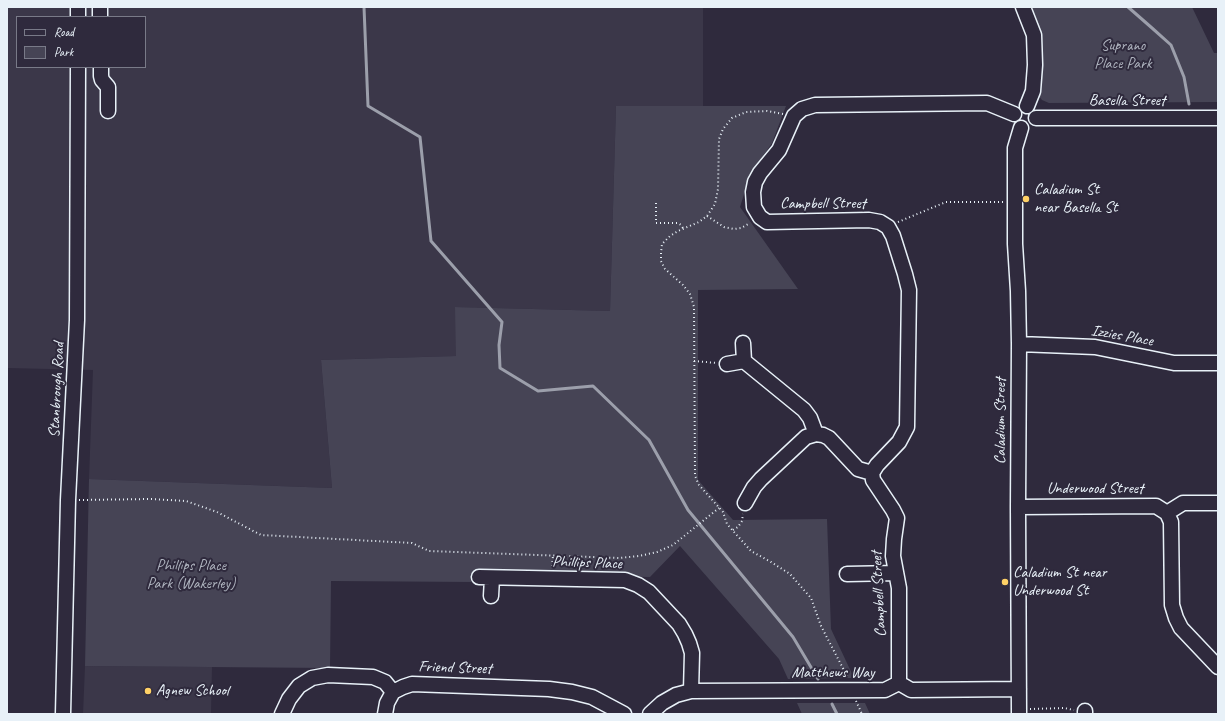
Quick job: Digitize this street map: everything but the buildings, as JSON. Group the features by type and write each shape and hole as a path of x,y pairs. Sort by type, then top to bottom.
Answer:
{"street":[{"path":"1023,7 1034,35 1036,65 1032,91 1027,106"},
{"name":"Stanbrough Road","path":"63,714 68,500 77,320 78,68"},
{"path":"100,68 102,80 108,87 108,111"},
{"path":"794,116 802,109 815,105 987,103 1014,114"},
{"path":"1027,106 1034,111 1036,118 1032,126 1028,128 1021,128 1015,123 1013,118 1014,114 1018,108 1027,106"},
{"name":"Campbell Street","path":"794,116 779,150 760,173 755,182 753,192 754,207 760,216 768,222 869,220 880,222 888,227"},
{"name":"Basella Street","path":"1036,118 1218,118"},
{"name":"Caladium Street","path":"1019,711 1019,344 1015,244 1015,148 1021,128"},
{"path":"745,503 754,487 761,479 806,437 816,434 829,438 858,469 872,473 877,465 899,442 907,426 908,290 893,236 888,227"},
{"path":"743,343 744,361 804,410 810,418 816,434"},
{"name":"Izzies Place","path":"1019,344 1095,347 1174,363 1218,363"},
{"path":"727,364 744,361"},
{"name":"Campbell Street","path":"872,473 873,480 897,518 893,556 899,588 899,683"},
{"path":"1218,503 1183,503 1167,513 1171,522 1172,605 1176,618 1182,628 1218,667"},
{"name":"Underwood Street","path":"1018,507 1156,506 1167,513"},
{"path":"847,574 896,573"},
{"name":"Phillips Place","path":"491,596 486,578 626,580 638,585 649,592 679,624 690,643 692,653 691,691"},
{"path":"282,714 289,699 299,686 312,678 328,676 373,677 385,682 393,692 387,703 385,714"},
{"path":"899,683 911,690 1019,688"},
{"name":"Matthews Way","path":"650,714 662,703 676,695 691,691 885,690 899,683"},
{"name":"Friend Street","path":"393,692 412,684 548,689 572,692 592,697 624,714"}],"path":[{"path":"794,116 768,111 746,112 732,118 723,129 719,139 718,188 715,204 707,216 699,222 683,228 670,236 662,244 661,261 665,269 683,285 690,294 694,306 695,476 699,484 722,512 727,524 751,551 790,574 811,598 821,626 850,682 851,691 862,714"},
{"path":"888,227 946,202 1005,202"},
{"path":"656,203 656,223 678,223 683,228"},
{"path":"707,216 724,227 734,228 740,228 760,216"},
{"path":"694,361 727,364"},
{"path":"68,500 94,501 152,499 186,502 217,512 261,535 412,543 429,551 619,558 657,552 673,545 719,508"},
{"path":"733,531 742,521 745,503"},
{"path":"1019,711 1064,708 1085,713"}],"shaded area":[{"path":"7,7 703,7 703,106 616,106 610,311 456,307 456,356 321,360 332,488 89,479 93,370 7,368"},
{"name":"Agnew School","path":"85,666 212,667 211,714 83,714"}],"green space":[{"name":"Suprano Place Park","path":"1027,7 1192,7 1214,53 1218,53 1218,102 1049,103 1042,100 1036,92"},
{"name":"Phillips Place Park (Wakerley)","path":"616,106 786,106 772,143 750,175 740,207 798,289 698,290 698,480 733,520 827,519 831,629 854,678 788,679 779,659 680,546 650,577 475,573 474,582 331,581 330,668 85,666 89,479 332,488 321,360 456,356 455,307 610,311"},
{"path":"797,703 865,703 870,714 802,714"}],"waterway":[{"path":"364,7 368,106 420,137 431,241 502,322 499,345 500,368 538,391 593,386 649,440 688,510 793,637 818,679"},
{"path":"1128,7 1171,45 1184,77 1189,104"},
{"path":"832,704 837,714"}],"place":[{"name":"Caladium St near Basella St","path":"1026,199"},
{"name":"Caladium St near Underwood St","path":"1005,582"},
{"name":"Agnew School","path":"148,691"}]}
